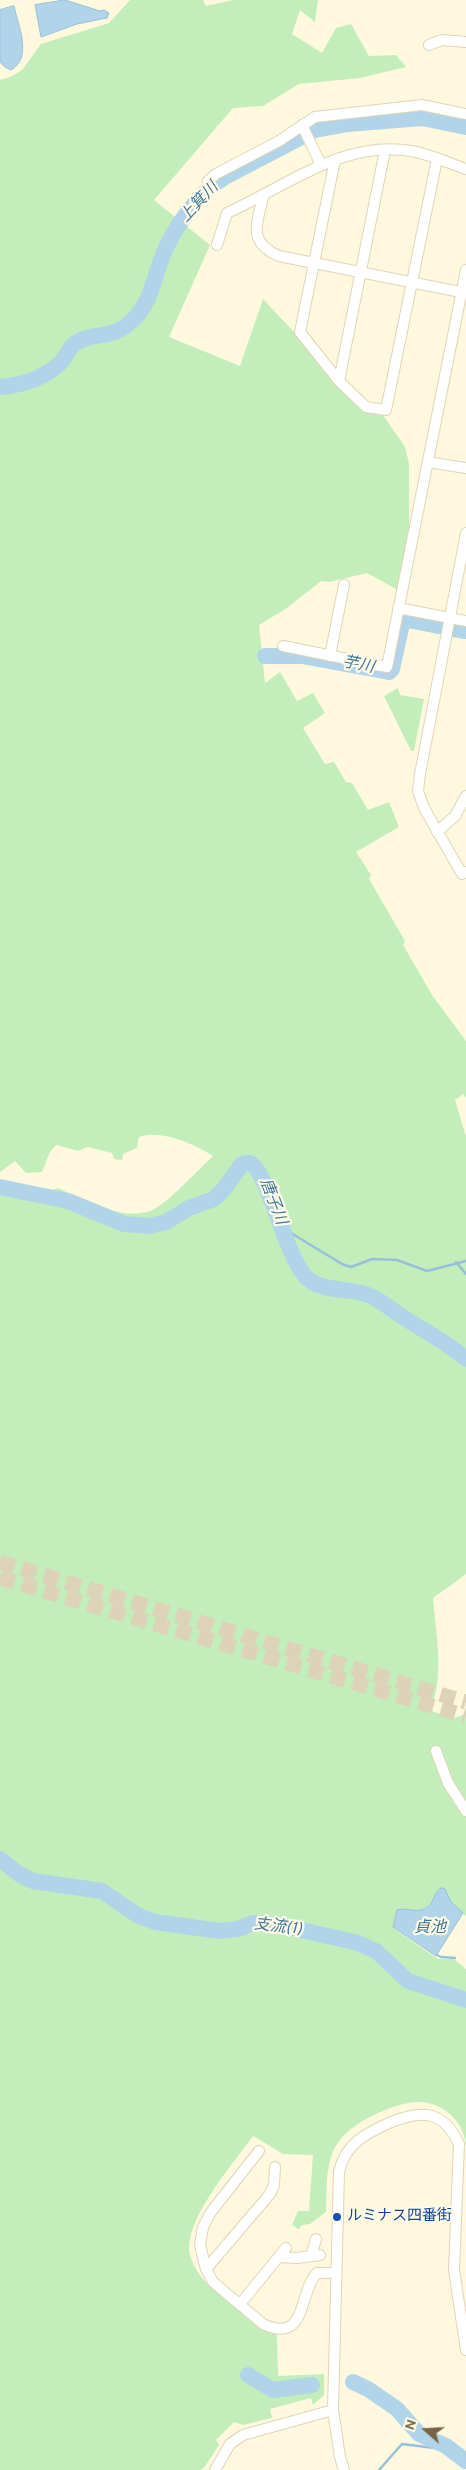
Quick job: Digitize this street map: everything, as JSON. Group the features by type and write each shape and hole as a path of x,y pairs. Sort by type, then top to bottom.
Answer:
{"street":[{"path":"429,45 442,40 466,42"},
{"path":"208,181 216,174 279,141 305,131 315,117 417,106 466,114"},
{"path":"305,131 321,165"},
{"path":"340,381 385,150"},
{"path":"217,245 227,213 263,197 321,165 362,151 410,151 466,169"},
{"path":"335,160 300,332 340,381 366,407 386,410 437,159"},
{"path":"263,197 255,232 259,242 268,252 313,264 464,293"},
{"path":"283,646 387,667 464,293 466,270"},
{"path":"428,462 466,468"},
{"path":"466,533 463,565 449,618 418,791 424,808 437,832 462,874 466,872"},
{"path":"330,656 344,585"},
{"path":"398,608 466,621"},
{"path":"437,832 455,816 466,796"},
{"path":"436,1751 448,1783 466,1811"},
{"path":"344,2470 340,2457 333,2410 339,2172 348,2150 368,2132 403,2117 422,2114 440,2120 451,2129 459,2148 454,2270 466,2350"},
{"path":"259,2151 211,2212 203,2226 200,2245 206,2269 213,2282 263,2324 272,2328 292,2326 300,2316 312,2278 317,2273 335,2273"},
{"path":"206,2269 270,2194 274,2185 275,2167"},
{"path":"240,2304 282,2253 316,2255 316,2239"},
{"path":"215,2470 230,2444 243,2435 333,2410"}],"green space":[{"path":"130,0 203,0 206,6 233,0 318,0 315,22 300,10 292,34 322,53 336,28 351,24 369,56 396,55 406,67 360,78 299,84 263,106 233,108 154,200 210,245 169,337 240,366 263,299 350,392 383,415 405,447 409,464 409,534 398,590 367,573 330,582 321,581 287,608 259,625 265,683 280,672 297,701 313,693 325,713 303,728 325,764 334,762 346,782 352,783 368,810 389,802 399,827 356,852 371,875 369,879 405,941 403,945 432,995 466,1041 466,1098 463,1094 455,1100 466,1137 466,1574 433,1598 438,1669 435,1697 430,1710 451,1719 466,1714 466,1916 451,1902 441,1888 424,1909 418,1911 397,1910 393,1928 438,1959 454,1959 466,1969 466,2146 462,2129 452,2116 445,2110 430,2103 421,2102 399,2105 374,2115 352,2128 337,2144 330,2159 326,2212 310,2224 302,2225 298,2229 292,2225 298,2211 309,2211 313,2155 283,2154 253,2136 210,2195 200,2212 189,2244 191,2258 200,2276 214,2290 255,2323 277,2335 278,2376 324,2374 324,2395 313,2405 311,2398 270,2409 272,2418 243,2425 234,2422 216,2440 219,2445 204,2468 200,2470 0,2470 0,1180 46,1192 58,1188 102,1208 126,1213 138,1213 150,1211 164,1202 213,1156 177,1139 167,1136 148,1135 139,1137 137,1148 123,1154 122,1160 114,1159 112,1153 88,1147 78,1151 56,1145 50,1152 42,1172 26,1173 15,1161 0,1172 0,80 22,70 41,44 109,23"},
{"path":"398,688 400,695 424,699 414,751 411,751 384,696"}],"water":[{"path":"65,0 109,13 107,18 77,24 41,37 35,5"},
{"path":"14,6 21,31 23,49 18,65 11,70 0,62 0,10"},
{"name":"貞池","path":"441,1888 445,1889 451,1902 463,1913 436,1956 393,1927 397,1910 424,1909 430,1905"}],"waterway":[{"name":"上箕川","path":"0,387 34,380 56,367 70,349 82,339 110,334 132,321 147,300 171,237 196,202 205,192 225,177 315,130 348,124 422,118 466,127"},
{"name":"芋川","path":"265,656 302,656 389,672 392,669 403,619 439,626"},
{"name":"芋川","path":"453,629 466,631"},
{"name":"唐子川","path":"0,1187 68,1201 124,1224 149,1226 166,1222 189,1208 214,1199 224,1189 242,1164 250,1163 257,1169 263,1181 291,1251 306,1277 312,1282 327,1288 360,1293 372,1297 443,1342 466,1359"},
{"path":"281,1227 342,1264 351,1267 372,1259 397,1260 427,1271 466,1261"},
{"path":"456,1262 466,1274"},
{"name":"支流(1)","path":"0,1859 19,1874 33,1881 102,1891 137,1915 155,1922 220,1931 238,1929 253,1923 280,1925 358,1943 376,1951 408,1981 466,2000"},
{"path":"437,1955 455,1958"},
{"path":"248,2375 273,2390 312,2385"},
{"path":"353,2382 368,2389 397,2409 419,2434 446,2446 466,2461"},
{"path":"379,2470 402,2444 451,2450"}],"tunnel":[{"path":"0,1562 466,1702"},
{"path":"0,1578 466,1716"}],"place":[{"name":"ルミナス四番街","path":"337,2217"}]}
